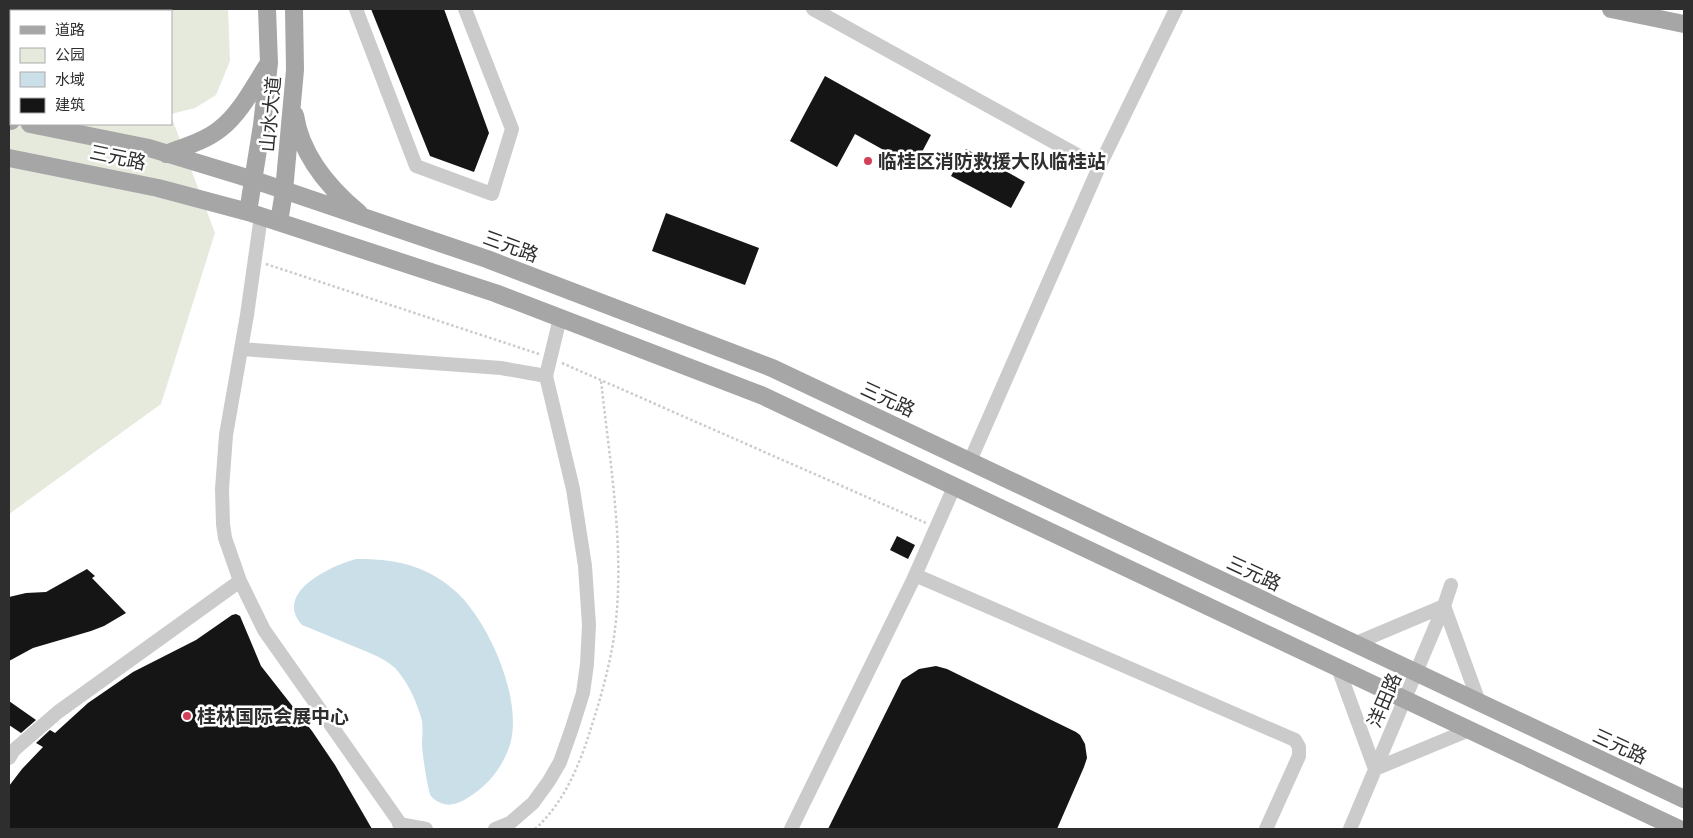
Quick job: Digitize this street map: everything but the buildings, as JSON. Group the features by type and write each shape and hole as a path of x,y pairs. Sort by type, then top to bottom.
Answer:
{"main road":[{"name":"山水大道","path":"255,214 254,180 269,64 267,9"},
{"name":"山水大道","path":"279,222 284,192 295,70 294,9"},
{"path":"1610,9 1684,24"},
{"path":"166,154 198,142 220,130 240,108 269,64"},
{"path":"293,96 297,124 304,146 322,175 340,197 367,219"},
{"name":"三元路","path":"39,125 148,148 254,180 284,192 487,259 772,368 1684,800"},
{"name":"三元路","path":"9,158 158,188 255,214 495,293 761,395 1680,829"}],"street":[{"path":"356,9 416,166 492,194 512,129 465,9"},
{"path":"813,9 1099,167"},
{"path":"970,461 1099,167 1176,9"},
{"path":"255,214 255,261 226,435 222,489 223,524 226,538 240,581 264,630 401,826 426,829"},
{"path":"495,829 510,823 526,810 541,793 560,762 583,692 587,664 589,625 586,566 573,489 546,376 560,318"},
{"path":"241,349 501,368 546,376"},
{"path":"791,829 915,575 955,485"},
{"path":"915,575 1295,740 1299,747 1299,756 1266,829"},
{"path":"9,758 14,750 58,712 240,581"},
{"name":"洋田路","path":"1350,829 1444,606 1451,584"},
{"path":"1354,644 1444,606 1478,702"},
{"path":"1338,668 1375,769 1469,730"}],"path":[{"path":"255,261 550,358 936,527"}],"green space":[{"path":"9,9 228,9 230,61 216,95 195,108 172,114 172,10 10,10 10,125 172,125 172,119 215,233 161,404 9,514"}],"water":[{"path":"9,9 68,9 10,10 9,89"},
{"path":"356,559 402,563 420,569 441,580 468,604 481,623 497,655 504,672 512,708 513,725 511,741 506,756 493,777 472,795 460,802 448,805 437,801 431,796 423,755 421,718 410,690 395,668 373,654 302,625 295,613 295,602 299,592 308,583 333,568"}],"place":[{"name":"临桂区消防救援大队临桂站","path":"868,161"},
{"name":"桂林国际会展中心","path":"187,716"}]}
